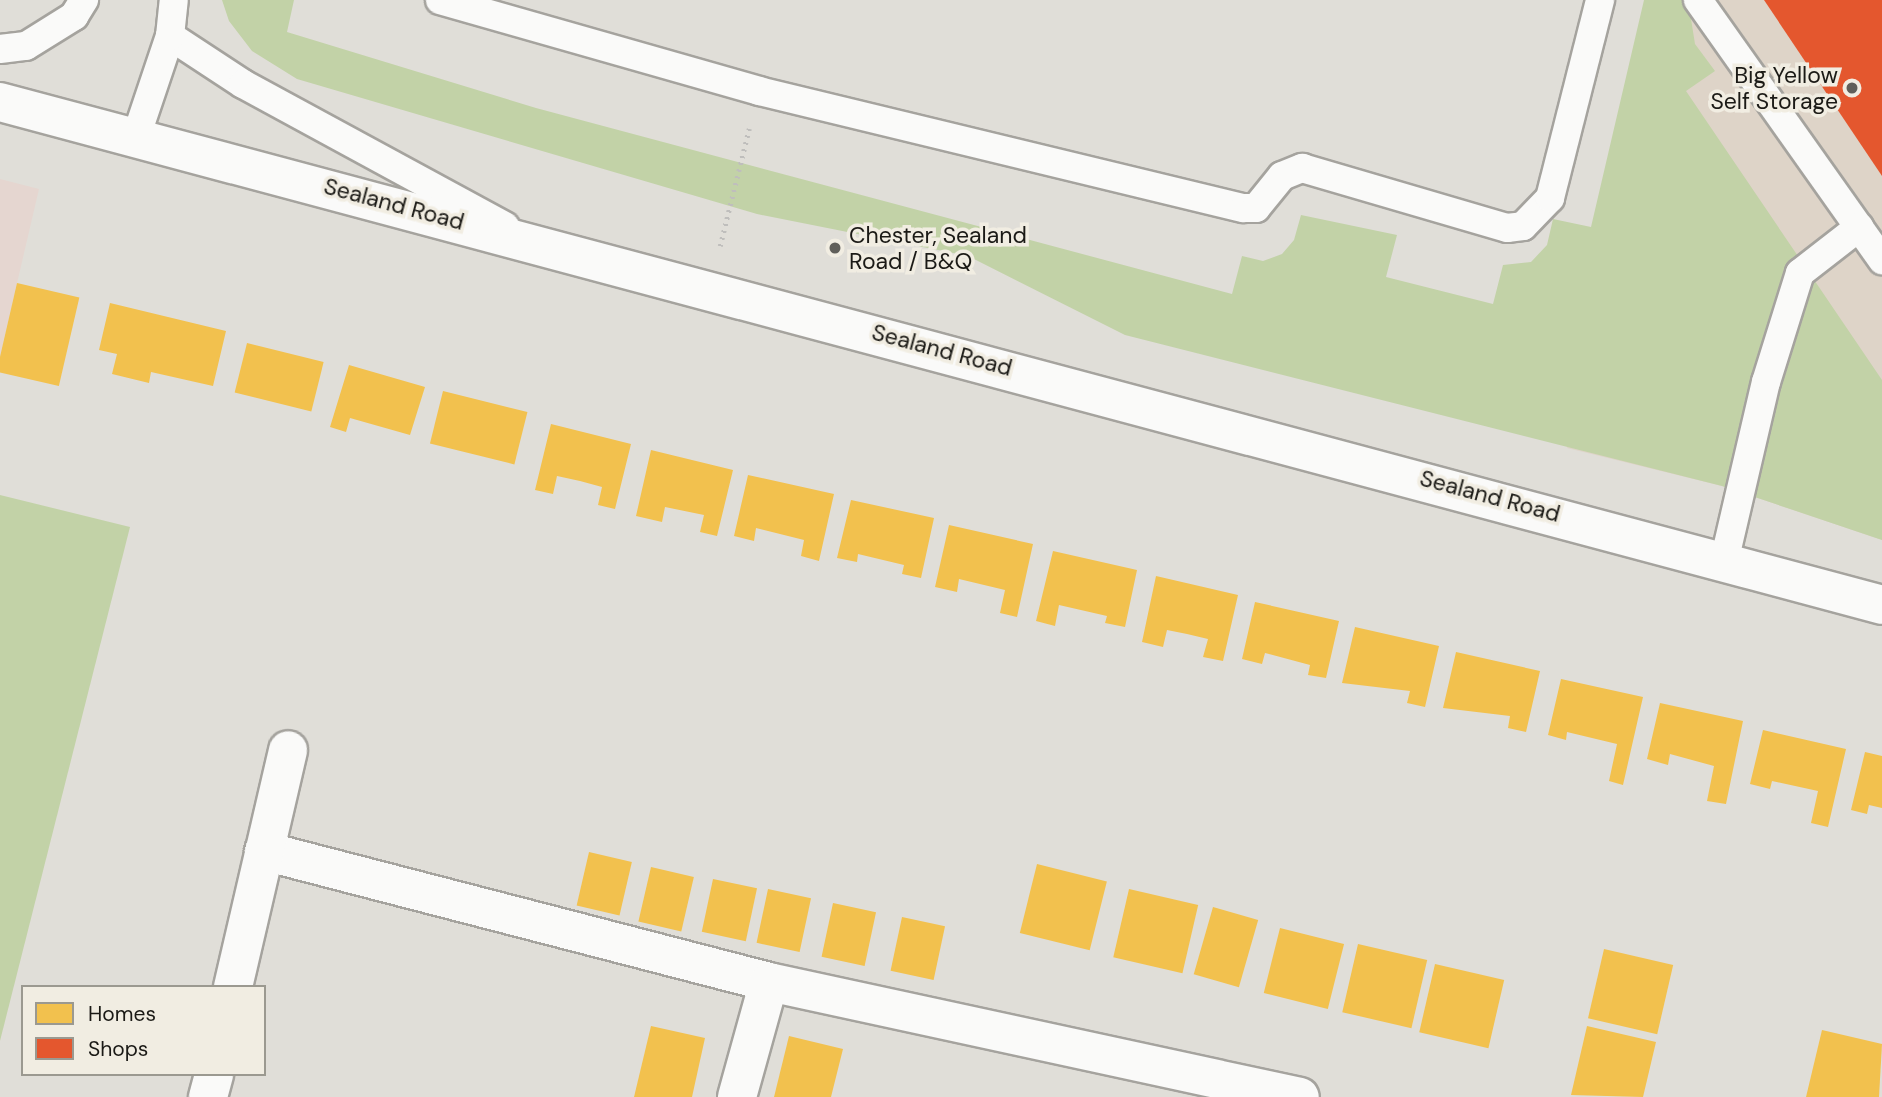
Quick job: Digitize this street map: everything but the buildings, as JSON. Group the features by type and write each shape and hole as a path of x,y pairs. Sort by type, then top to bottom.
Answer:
{"main road":[{"name":"Sealand Road","path":"0,103 529,239 1882,605"},
{"path":"233,985 288,750"},
{"path":"264,851 769,982 1300,1097"},
{"path":"737,1097 769,982"},
{"path":"208,1097 213,1076"}],"lane":[{"path":"0,49 26,46 74,16 84,0"},
{"path":"136,137 170,36 174,0"},
{"path":"440,0 759,91 1244,208 1256,208 1282,176 1302,169 1507,229 1523,226 1550,198 1600,0"},
{"path":"1698,0 1882,260"},
{"path":"170,36 243,83 529,239"},
{"path":"1724,562 1766,382 1800,273 1859,227"}],"path":[{"path":"710,288 759,91"}],"shaded area":[{"path":"1679,0 1882,0 1882,540 1722,486 1567,448"},
{"path":"0,179 39,189 0,356"}],"green space":[{"path":"222,0 294,0 287,32 536,108 1232,294 1242,256 1263,261 1282,254 1294,240 1301,215 1397,235 1386,277 1493,304 1503,265 1531,262 1547,245 1553,219 1591,227 1644,0 1688,0 1695,44 1715,71 1686,91 1882,380 1882,540 1722,486 1125,335 968,256 757,214 297,79 252,51 229,21"},
{"path":"0,495 130,527 0,1041"}],"place":[{"name":"Big Yellow Self Storage","path":"1852,88"},
{"name":"Chester, Sealand Road / B&Q","path":"835,248"}]}
